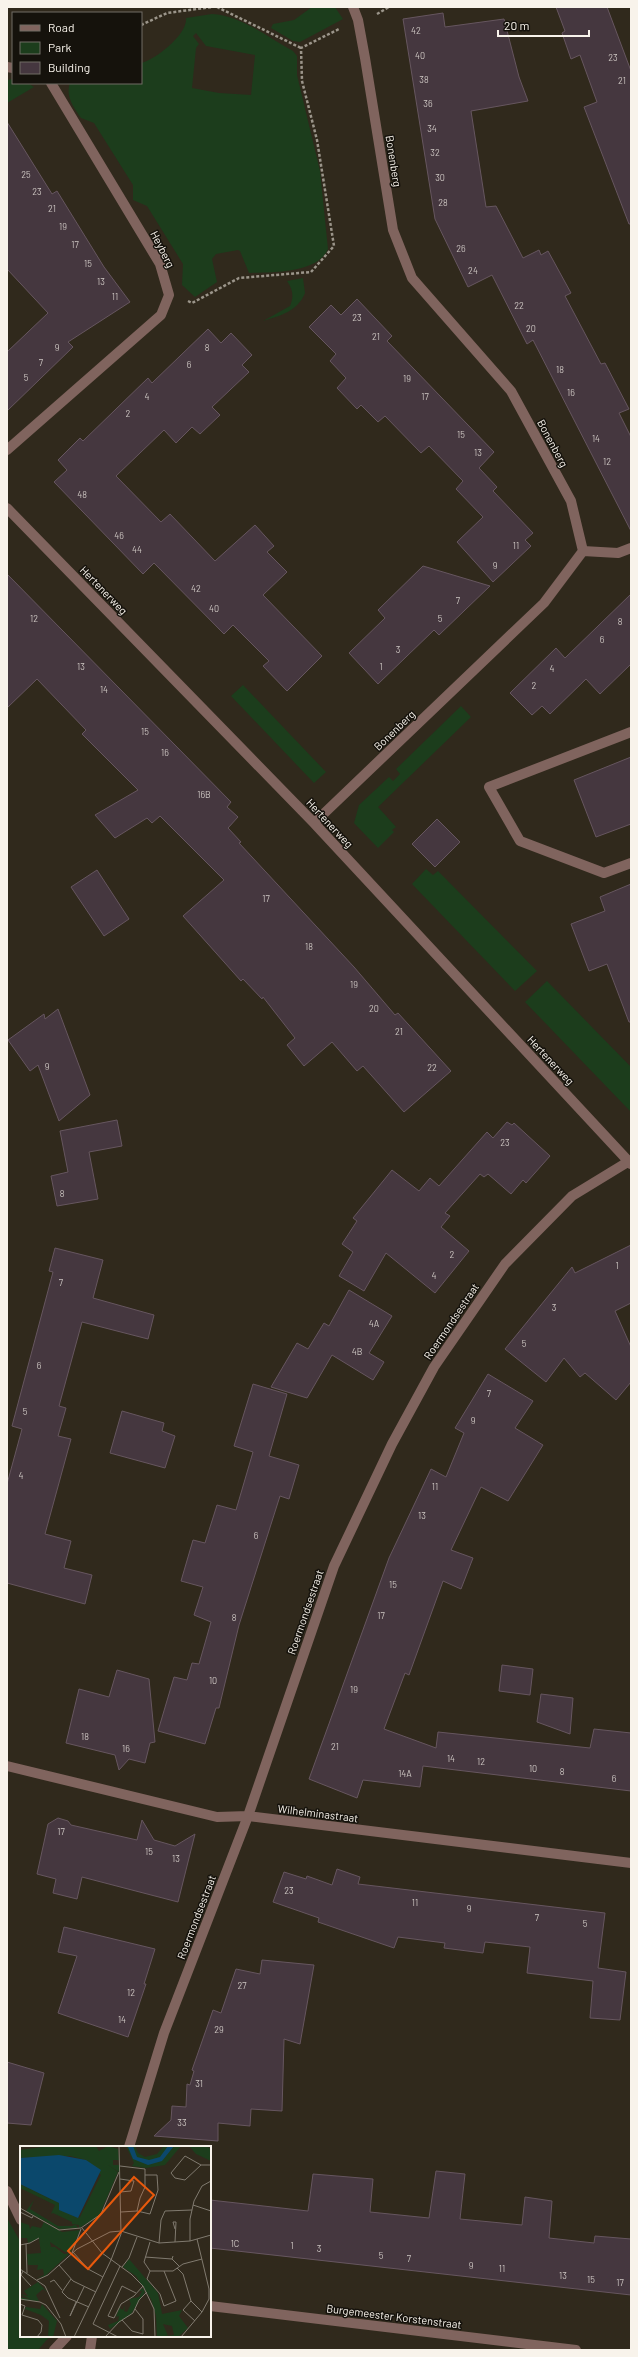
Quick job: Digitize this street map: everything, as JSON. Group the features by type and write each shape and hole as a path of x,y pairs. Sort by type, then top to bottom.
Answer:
{"street":[{"name":"Bonenberg","path":"314,823 544,604 583,551 570,501 511,391 412,278 393,230 358,20 353,7"},
{"name":"Heyberg","path":"52,84 160,264 169,294"},
{"path":"7,450 162,315 169,294"},
{"name":"Hertenerweg","path":"7,508 314,823 630,1161"},
{"path":"583,551 618,553 631,548"},
{"path":"631,732 489,786 520,841 604,873 631,863"},
{"name":"Roermondsestraat","path":"129,2146 164,2033 248,1816 334,1566 392,1444 434,1367 505,1264 572,1196 630,1161"},
{"name":"Wilhelminastraat","path":"7,1766 217,1817 248,1816 631,1864"},
{"path":"7,2191 20,2218"},
{"name":"Burgemeester Korstenstraat","path":"211,2306 576,2350"},
{"path":"54,2350 66,2337"},
{"path":"90,2350 92,2337"}],"path":[{"path":"142,25 167,13 212,7"},
{"path":"217,7 301,48"},
{"path":"301,48 358,20 384,11 389,7"},
{"path":"169,294 192,303 240,278 311,272 334,246 317,140 302,81 301,48"}],"green space":[{"path":"312,7 335,7 343,19 300,42 293,41 271,28 273,24 294,20"},
{"path":"212,14 223,15 244,23 264,34 293,51 297,56 297,75 320,171 328,249 322,257 314,263 293,270 281,272 249,273 240,251 238,250 216,254 212,259 217,282 195,297 182,285 183,264 147,206 133,200 133,185 94,123 81,118 69,97 70,84 142,84 142,63 162,52 170,45 182,31 186,18","holes":["196,33 206,46 255,55 251,95 219,93 192,88 196,48 199,44 193,36"]},
{"path":"12,79 12,84 30,84 34,87 7,103 7,80"},
{"path":"303,278 305,293 298,304 282,315 263,321 290,306 292,293 291,287 287,281"},
{"path":"243,685 326,772 314,783 231,696"},
{"path":"461,706 471,717 378,807 396,827 392,830 394,832 378,848 354,823 359,805 389,777 393,781 400,774 396,769"},
{"path":"426,869 433,875 438,871 537,971 515,991 412,884"},
{"path":"547,981 631,1067 631,1112 525,1002"},
{"path":"7,2218 20,2241 20,2337 49,2337 38,2350 7,2350"}],"building":[{"path":"556,7 607,7 631,71 631,224 629,224 584,107 597,102 580,55 571,59 562,33 565,31"},
{"path":"443,13 445,27 504,19 519,77 528,101 471,111 486,207 496,206 523,258 539,250 541,255 548,251 571,293 565,296 601,364 605,363 629,409 619,413 631,437 631,531 533,340 527,344 492,275 468,287 435,219 403,19"},
{"path":"7,122 52,194 57,191 104,267 130,302 68,342 73,347 7,411 7,352 48,313 7,269"},
{"path":"357,299 392,336 387,341 494,452 479,468 497,487 493,491 533,533 525,540 531,546 493,582 457,542 483,517 456,489 463,481 429,446 421,453 385,416 378,422 361,405 357,409 337,388 346,378 330,361 336,354 309,327 331,305 341,315"},
{"path":"208,329 221,343 231,333 252,355 242,365 249,372 212,407 220,415 200,434 192,427 176,443 164,430 116,476 161,522 170,514 215,561 255,525 274,546 267,552 287,572 263,595 322,656 287,691 263,666 269,661 233,625 224,634 154,563 143,574 54,482 67,470 58,460 80,438 83,441 148,378 152,383"},
{"path":"423,566 490,586 439,635 434,630 378,684 349,653 385,618 378,610"},
{"path":"7,574 231,802 227,807 238,817 228,828 241,842 239,843 354,967 395,1015 398,1013 451,1071 404,1112 363,1066 357,1071 332,1042 304,1066 287,1045 295,1038 263,997 262,999 243,979 241,981 183,916 224,880 160,816 152,823 147,818 115,838 95,815 138,790 82,734 86,730 37,679 7,708"},
{"path":"631,594 631,664 600,694 586,679 550,714 542,706 532,715 510,693 556,648 565,658"},
{"path":"631,757 631,824 596,837 574,780"},
{"path":"437,819 460,842 435,867 412,844"},
{"path":"97,870 129,919 104,936 71,887"},
{"path":"631,884 631,1022 629,1022 607,964 589,971 571,924 605,911 600,897"},
{"path":"58,1009 90,1095 59,1121 38,1065 30,1071 8,1040 44,1014 45,1019"},
{"path":"117,1120 122,1146 89,1152 98,1199 57,1206 51,1176 68,1172 60,1131"},
{"path":"507,1122 512,1125 514,1123 550,1156 526,1183 523,1180 511,1194 488,1174 484,1177 480,1174 445,1213 450,1216 441,1227 469,1251 435,1293 386,1253 364,1291 339,1276 353,1252 342,1244 357,1221 353,1218 392,1170 419,1191 430,1178 439,1186 487,1132 493,1138"},
{"path":"631,1245 631,1303 615,1311 631,1347 631,1382 616,1400 585,1373 580,1377 564,1358 546,1382 505,1349 572,1267 575,1273"},
{"path":"55,1248 103,1260 93,1298 154,1315 148,1339 82,1322 59,1406 66,1408 58,1436 71,1439 45,1534 71,1541 64,1568 92,1575 85,1604 7,1583 7,1484 22,1429 12,1426 53,1272 49,1271"},
{"path":"349,1290 392,1316 369,1353 384,1362 373,1380 332,1355 307,1398 271,1387 297,1343 308,1349 324,1323 329,1326"},
{"path":"488,1374 533,1401 515,1428 543,1445 508,1501 481,1487 451,1550 473,1558 461,1589 443,1581 409,1675 405,1673 384,1729 436,1748 438,1732 590,1748 594,1729 631,1733 631,1791 423,1766 420,1787 363,1780 357,1798 309,1779 389,1558 431,1469 446,1477 464,1433 455,1428"},
{"path":"253,1384 287,1394 269,1456 299,1465 289,1499 280,1496 239,1625 219,1708 216,1708 205,1744 158,1731 174,1677 187,1680 192,1663 199,1664 211,1622 194,1615 203,1587 181,1581 193,1540 205,1543 217,1505 236,1510 253,1452 234,1446"},
{"path":"122,1411 164,1423 162,1431 175,1436 165,1468 110,1453"},
{"path":"502,1665 533,1669 530,1695 499,1691"},
{"path":"117,1670 149,1679 155,1742 150,1743 145,1763 129,1759 119,1770 115,1755 66,1743 79,1689 109,1697"},
{"path":"541,1694 573,1698 570,1734 537,1722"},
{"path":"58,1818 68,1821 71,1825 137,1840 142,1820 154,1840 175,1846 195,1834 178,1902 82,1877 77,1899 53,1893 56,1879 37,1874 48,1824"},
{"path":"337,1869 360,1877 358,1884 605,1913 598,1968 626,1972 620,2020 590,2018 593,1981 527,1973 530,1947 485,1942 483,1953 444,1948 445,1943 398,1937 394,1948 318,1922 319,1918 273,1902 284,1872 306,1879 307,1876 332,1885"},
{"path":"64,1927 155,1949 144,1984 146,1984 128,2037 58,2013 77,1956 58,1952"},
{"path":"262,1960 314,1965 300,2044 284,2039 282,2111 251,2109 250,2126 218,2123 218,2141 154,2136 171,2120 172,2106 186,2107 187,2084 190,2085 194,2071 192,2070 213,2010 221,2013 236,1969 260,1974"},
{"path":"7,2062 44,2073 31,2125 7,2123"},
{"path":"436,2171 465,2174 460,2219 522,2225 525,2197 552,2201 549,2238 594,2243 595,2236 631,2239 631,2295 211,2248 211,2200 308,2211 313,2174 373,2179 370,2212 429,2218"}]}
